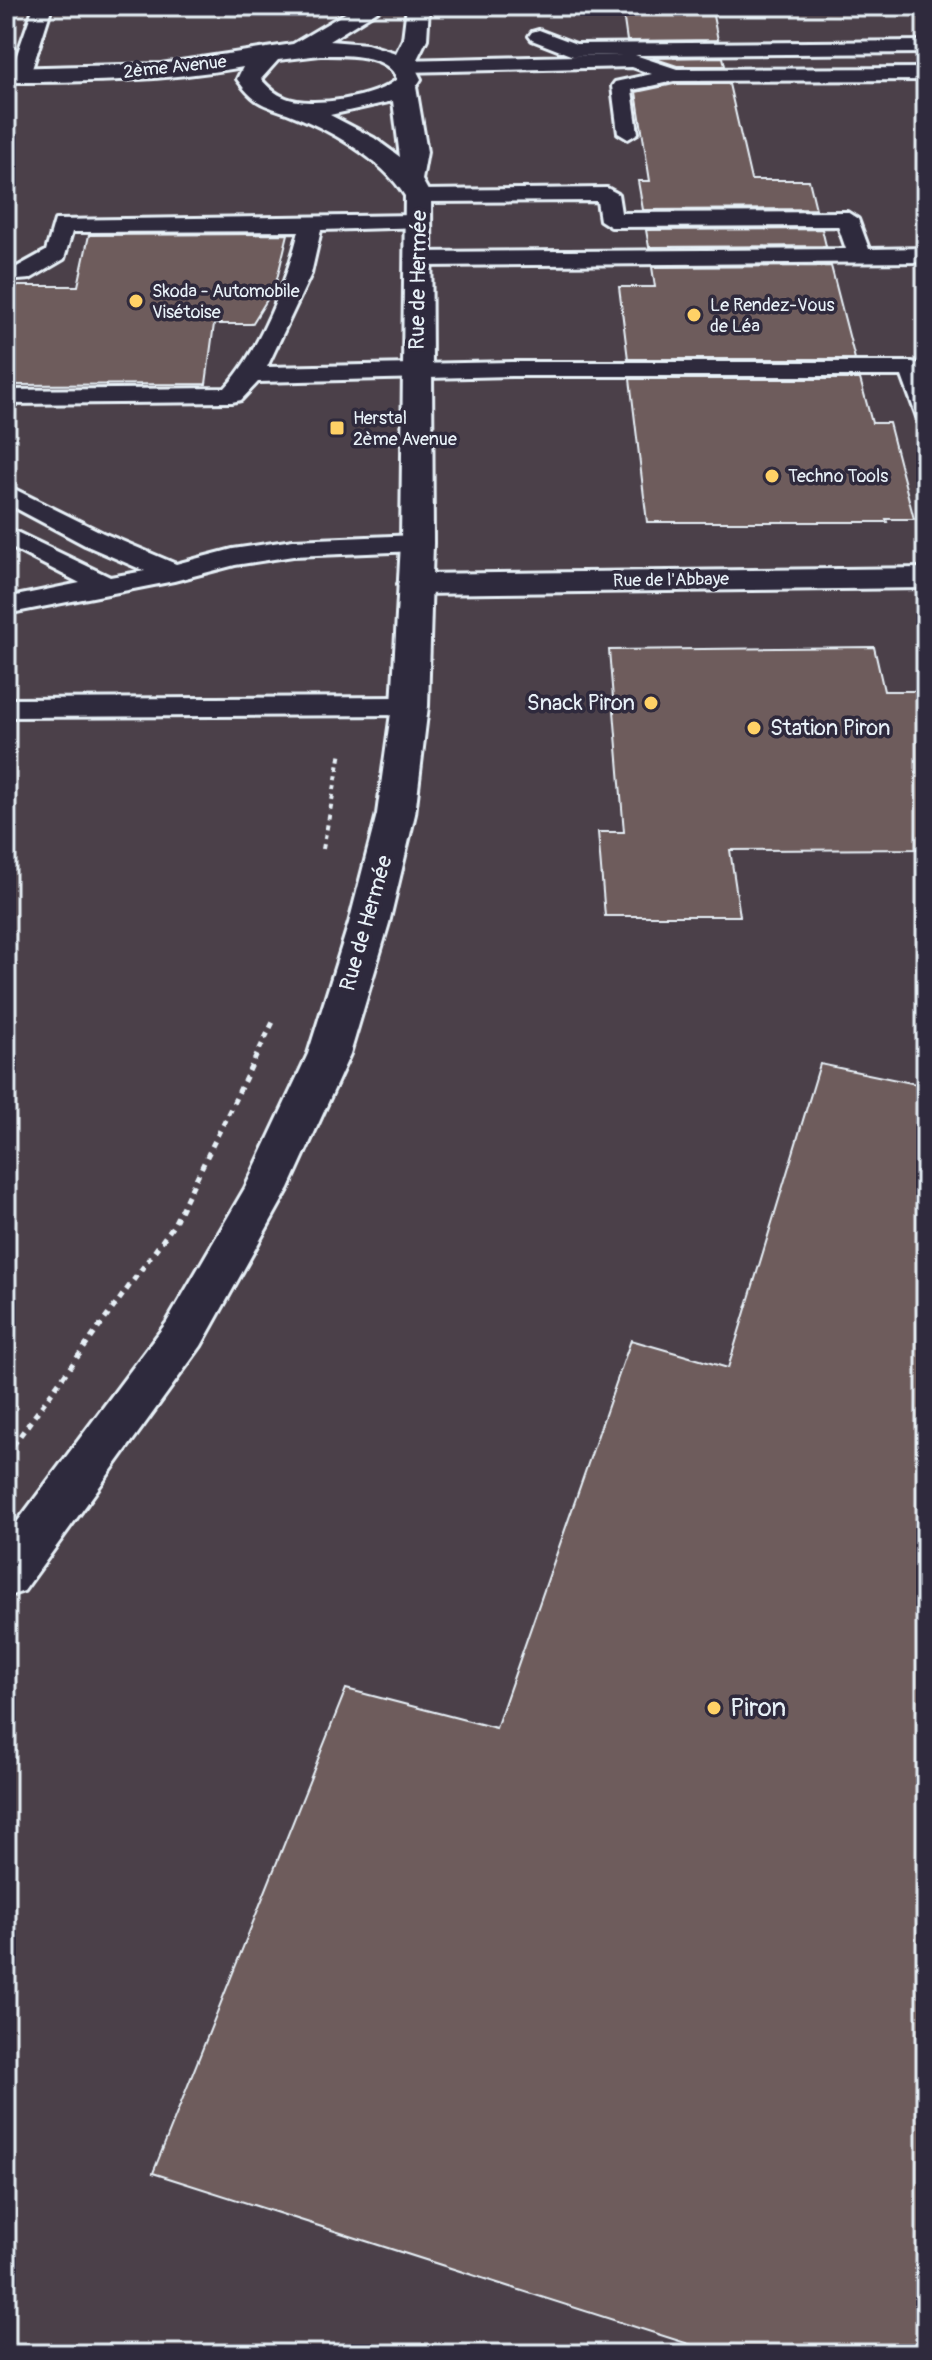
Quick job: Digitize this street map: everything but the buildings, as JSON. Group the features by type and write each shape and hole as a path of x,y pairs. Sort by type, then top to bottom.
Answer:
{"street":[{"path":"254,90 249,79 254,68 325,35 374,6"},
{"name":"Rue de Hermée","path":"6,1576 184,1334 267,1188 329,1054 369,923 396,814 410,706 417,543 417,259 414,152 403,77 415,39 418,6"},
{"path":"279,54 342,48 377,54 403,77"},
{"name":"2ème Avenue","path":"13,75 82,75 183,69 279,54"},
{"name":"2ème Avenue","path":"82,75 254,90"},
{"name":"Rue de Hermée","path":"296,108 363,104 403,77"},
{"name":"Rue de Hermée","path":"254,90 354,137 415,199"},
{"name":"Rue de l'Abbaye","path":"415,584 926,578"}],"lane":[{"path":"13,75 43,6"},
{"path":"539,36 573,50 926,47"},
{"path":"403,77 634,61 675,75"},
{"path":"628,133 622,86 675,75 926,74"},
{"path":"6,274 22,274 56,254 63,225 311,224 415,199 607,194 611,220 847,219 860,256"},
{"path":"6,397 232,395 251,375 300,274 311,224"},
{"path":"417,259 926,255"},
{"path":"251,375 512,369 912,369 926,412"},
{"path":"6,493 94,539 174,573"},
{"path":"11,540 108,587"},
{"path":"6,606 174,573 233,557 293,548 417,543"},
{"path":"6,708 410,706"}],"path":[{"path":"322,857 349,707"},
{"path":"6,1455 173,1226 275,1018"}],"shaded area":[{"path":"6,6 926,6 926,2354 6,2354"}],"place":[{"name":"Skoda - Automobile Visétoise","path":"136,301"},
{"name":"Le Rendez-Vous de Léa","path":"694,315"},
{"name":"Herstal 2ème Avenue","path":"337,428"},
{"name":"Techno Tools","path":"772,476"},
{"name":"Snack Piron","path":"651,703"},
{"name":"Station Piron","path":"754,728"},
{"name":"Piron","path":"714,1708"}]}
